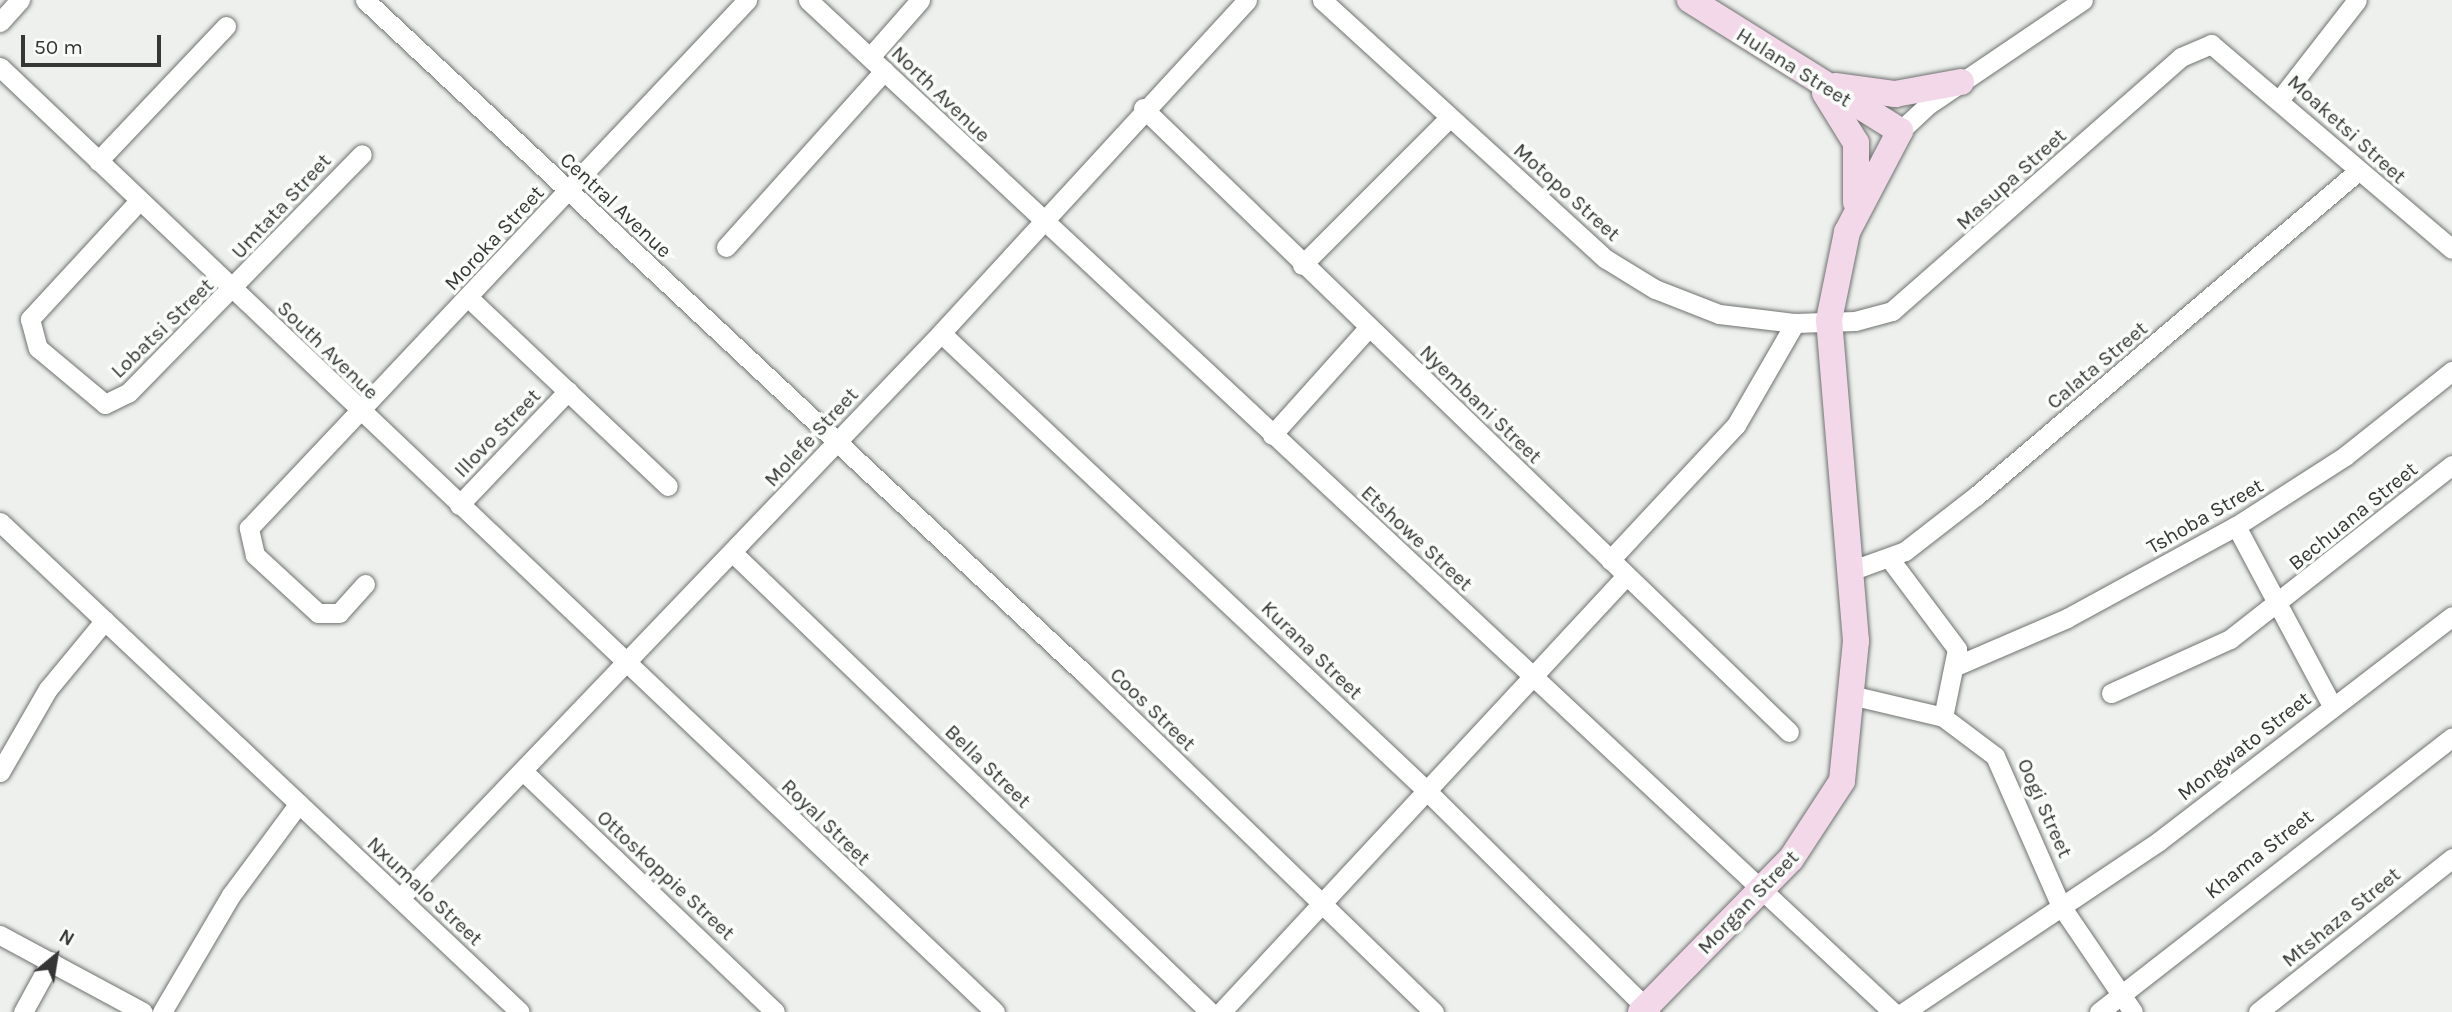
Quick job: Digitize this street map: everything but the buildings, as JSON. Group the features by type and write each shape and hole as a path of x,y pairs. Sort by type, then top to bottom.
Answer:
{"street":[{"path":"0,22 20,0"},
{"name":"Central Avenue","path":"365,0 836,443"},
{"name":"Moroka Street","path":"360,412 470,299 747,0"},
{"name":"North Avenue","path":"808,0 1041,221"},
{"path":"726,247 877,64 920,0"},
{"name":"Molefe Street","path":"400,898 524,772 941,333 1143,108 1247,0"},
{"name":"Motopo Street","path":"1322,0 1597,251 1640,281 1719,314 1795,323 1829,320"},
{"name":"Hulana Street","path":"1690,0 1817,82 1900,131"},
{"path":"1856,211 1900,131 1961,82 2083,0"},
{"path":"2280,99 2357,0"},
{"path":"98,161 226,26"},
{"name":"Moaketsi Street","path":"2211,44 2280,99 2358,171 2452,249"},
{"name":"Masupa Street","path":"1829,320 1877,317 1914,296 2181,57 2211,44"},
{"name":"South Avenue","path":"0,67 98,161 137,203 234,290 626,664"},
{"path":"1817,82 1895,94 1961,82"},
{"path":"1817,82 1856,143 1856,211 1829,320 1850,571 1855,696"},
{"name":"Nyembani Street","path":"1143,108 1302,265 1789,732"},
{"path":"1302,265 1450,117"},
{"name":"Umtata Street","path":"234,290 362,154"},
{"name":"Calata Street","path":"1850,571 1889,558 1976,496 2358,171"},
{"name":"Lobatsi Street","path":"137,203 30,319 38,348 93,399 110,404 128,393 234,290"},
{"name":"Etshowe Street","path":"1041,221 1535,679 1758,892 1893,1012"},
{"path":"470,299 668,486"},
{"path":"1610,560 1737,425 1795,323"},
{"path":"1272,435 1369,327"},
{"name":"Kurana Street","path":"941,333 1427,791 1645,1011"},
{"name":"Tshoba Street","path":"1958,665 2067,618 2236,526 2345,456 2452,371"},
{"name":"Illovo Street","path":"459,505 568,391"},
{"path":"360,412 259,515 246,536 255,555 318,613 339,613 365,584"},
{"name":"Coos Street","path":"836,443 1434,1012"},
{"name":"Bechuana Street","path":"2111,693 2230,639 2281,602 2452,465"},
{"name":"Nxumalo Street","path":"0,523 520,1012"},
{"path":"2236,526 2281,602 2332,706"},
{"name":"Bella Street","path":"733,553 1210,1012"},
{"path":"1889,558 1948,632 1958,665 1942,699 1943,717"},
{"path":"1221,1012 1535,679 1626,576"},
{"name":"Mongwato Street","path":"1904,1012 2218,797 2332,706 2452,616"},
{"path":"0,772 48,689 105,620"},
{"name":"Royal Street","path":"626,664 995,1012"},
{"name":"Oogi Street","path":"1855,696 1943,717 1999,761 2061,906 2133,1012"},
{"name":"Morgan Street","path":"1645,1011 1806,841 1842,781 1855,696"},
{"name":"Khama Street","path":"2099,1012 2452,737"},
{"name":"Ottoskoppie Street","path":"524,772 775,1012"},
{"path":"162,1012 230,895 299,803"},
{"name":"Mtshaza Street","path":"2258,1012 2452,858"},
{"path":"0,934 143,1012"},
{"path":"23,1012 51,961"}]}
